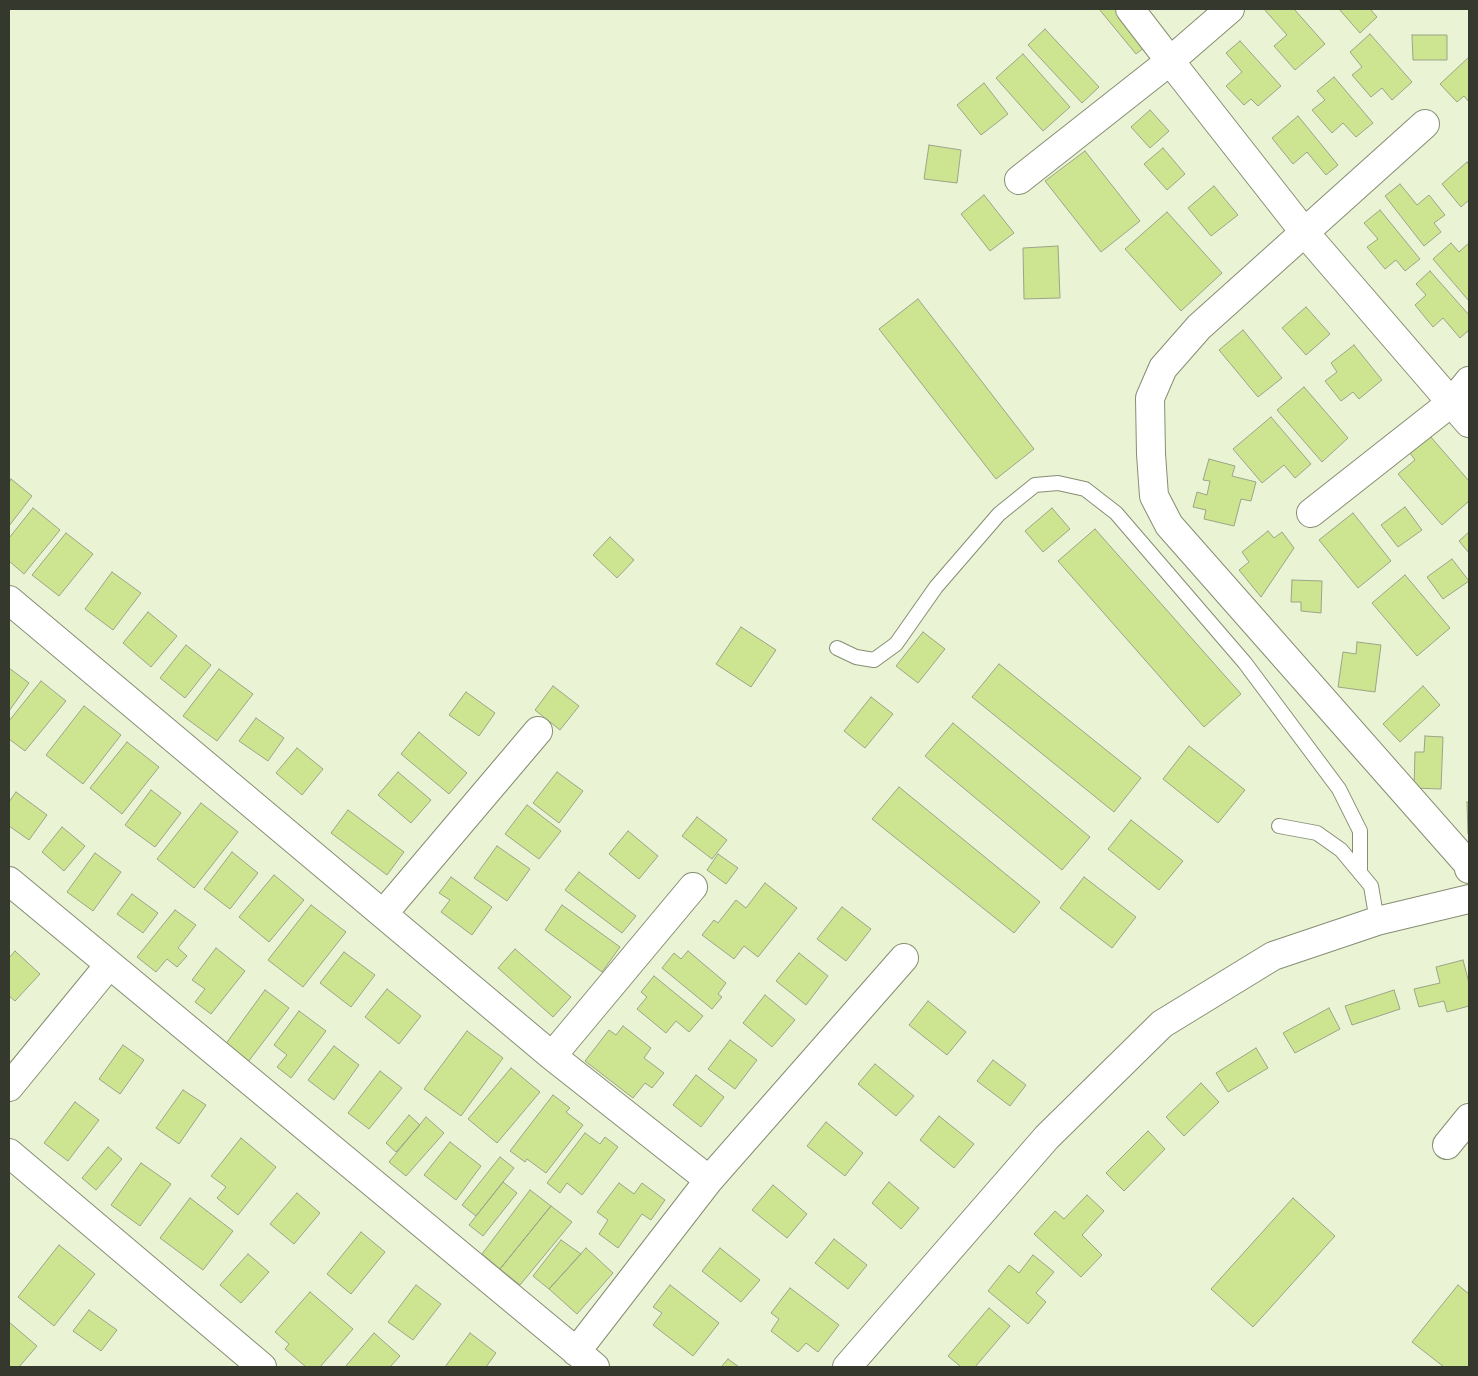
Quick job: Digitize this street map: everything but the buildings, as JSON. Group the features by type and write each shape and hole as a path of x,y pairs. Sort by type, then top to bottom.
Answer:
{"street":[{"path":"1130,9 1305,233 1461,412"},
{"path":"1018,180 1170,61 1230,9"},
{"path":"1425,124 1199,327 1163,368 1150,398 1151,454 1154,496 1169,525 1468,864 1469,869"},
{"path":"1311,513 1461,412 1469,381"},
{"path":"9,600 552,1056 710,1180"},
{"path":"383,914 538,731"},
{"path":"9,881 586,1360 710,1180 904,958"},
{"path":"552,1056 693,888"},
{"path":"847,1367 1048,1137 1162,1024 1273,956 1377,921 1469,899"},
{"path":"9,1086 109,965"},
{"path":"1447,1145 1469,1118"},
{"path":"9,1153 262,1367"}],"lane":[{"path":"837,648 856,657 874,660 896,644 942,580 999,514 1035,485 1058,483 1085,489 1116,513 1245,663 1340,789 1360,831 1360,873"},
{"path":"1279,826 1317,832 1341,850 1371,886 1377,921"}]}
